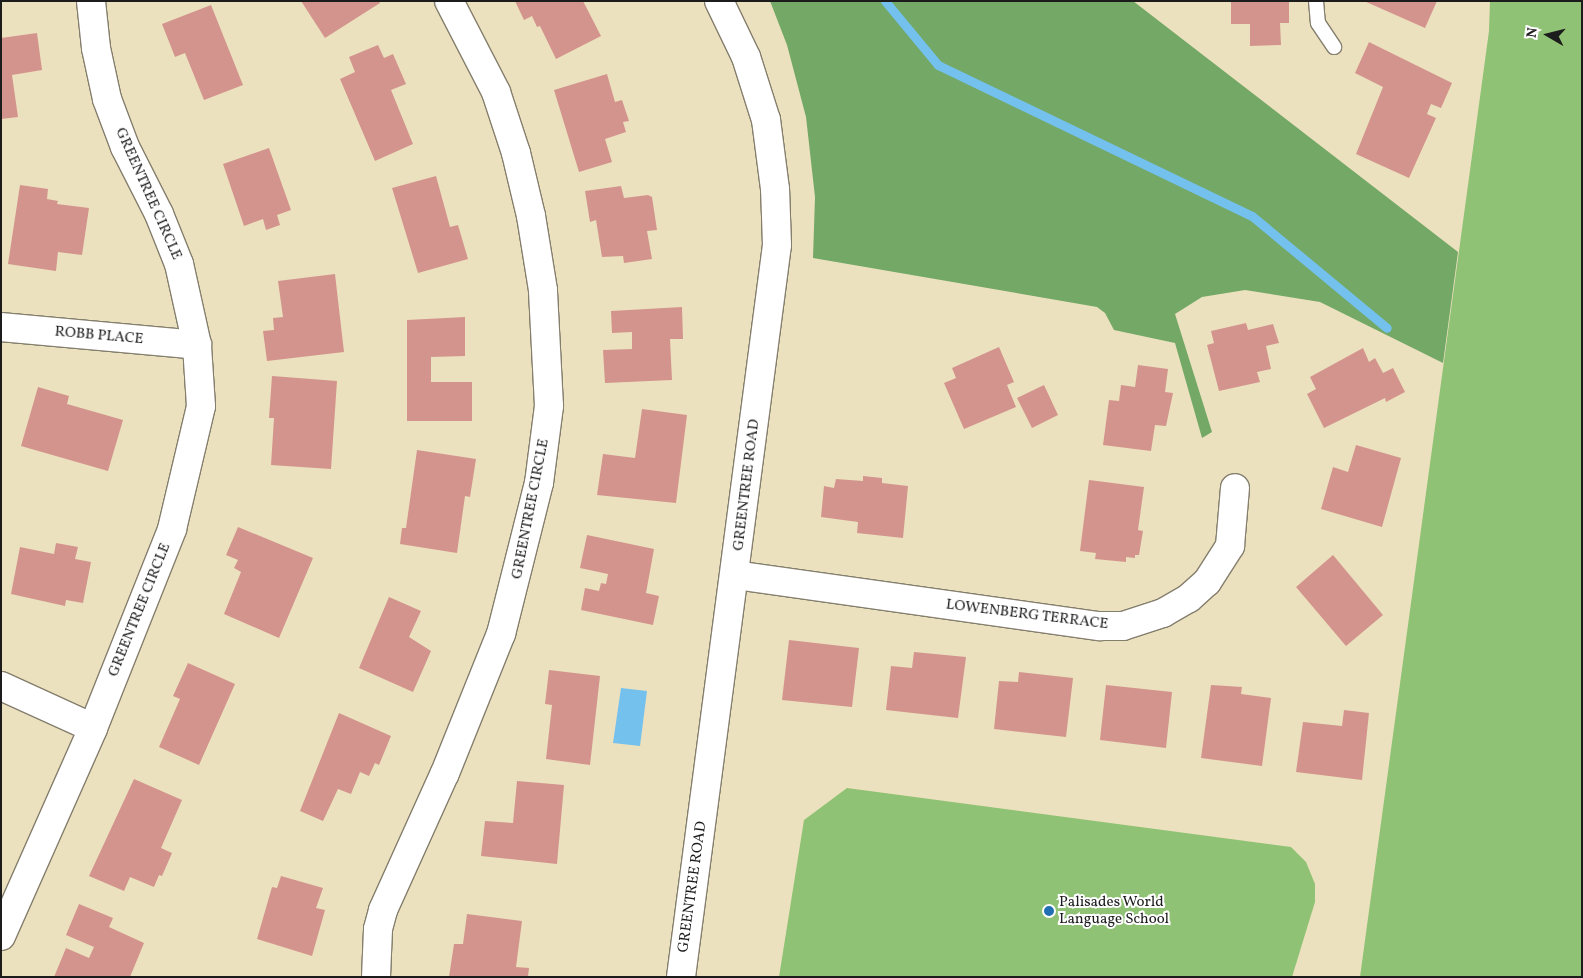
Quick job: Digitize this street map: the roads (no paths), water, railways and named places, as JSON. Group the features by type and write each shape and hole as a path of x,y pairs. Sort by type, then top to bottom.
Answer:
{"street":[{"name":"GREENTREE CIRCLE","path":"1,936 93,728 172,529 201,406 197,345 179,264 125,147 108,99 96,48 91,1"},
{"name":"GREENTREE CIRCLE","path":"376,977 378,929 383,910 445,773 502,634 539,483 550,406 543,290 531,216 516,153 496,92 449,1"},
{"name":"GREENTREE ROAD","path":"681,977 773,286 777,216 770,139 760,98 746,57 719,1"},
{"name":"ROBB PLACE","path":"1,327 197,345"},
{"name":"LOWENBERG TERRACE","path":"735,575 1100,626 1123,626 1163,613 1189,598 1207,582 1230,546 1235,488"},
{"path":"1,686 93,728"}],"lane":[{"path":"1316,1 1318,24 1334,47"}],"water":[{"path":"621,688 647,691 640,746 613,743"}],"waterway":[{"path":"885,1 938,65 1252,216 1387,328"}],"place":[{"name":"Palisades World Language School","path":"1049,911"}]}
